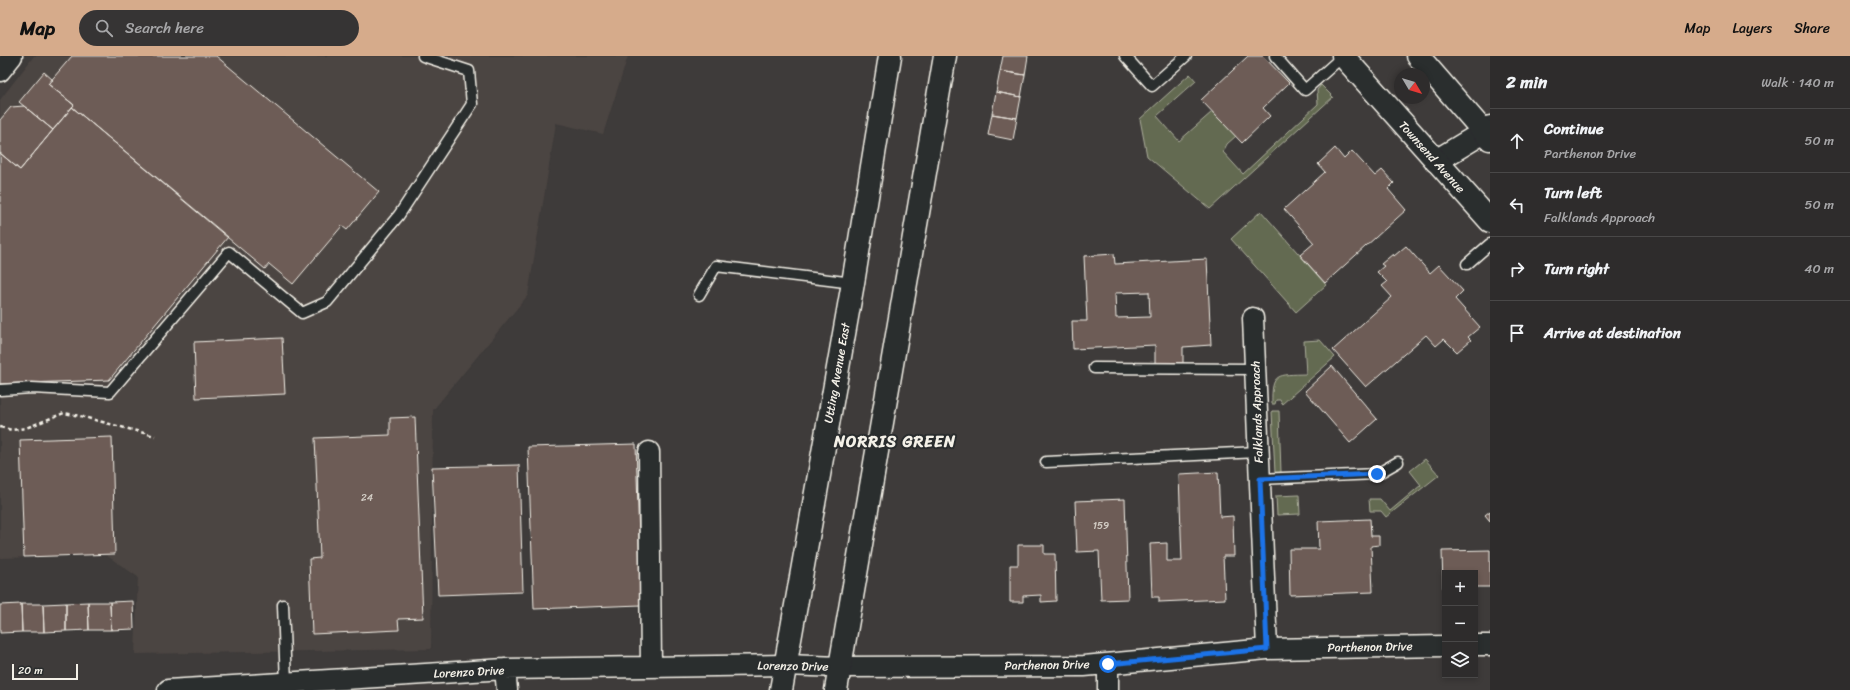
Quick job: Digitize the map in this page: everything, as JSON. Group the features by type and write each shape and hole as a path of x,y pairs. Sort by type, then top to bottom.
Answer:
{"street":[{"path":"0,71 12,56"},
{"name":"Utting Avenue East","path":"781,690 853,283 890,56"},
{"path":"836,690 945,56"},
{"name":"Townsend Avenue","path":"1343,56 1490,221"},
{"path":"1418,56 1488,133 1436,160"},
{"name":"Falklands Approach","path":"1253,318 1267,649"},
{"path":"649,452 651,667"},
{"path":"1478,645 1490,645"},
{"name":"Parthenon Drive","path":"840,667 1084,666 1267,649 1442,646"},
{"path":"1108,664 1108,690"},
{"name":"Lorenzo Drive","path":"168,690 505,669 785,665 840,667"},
{"path":"505,669 507,690"}],"lane":[{"path":"0,390 32,388 110,392 229,252 302,313 327,302 399,215 472,104 469,71 423,56"},
{"path":"1125,56 1152,86 1186,56"},
{"path":"1275,56 1306,90 1343,56"},
{"path":"1467,264 1490,244"},
{"path":"699,295 716,266 853,283"},
{"path":"1094,368 1255,369"},
{"path":"1046,462 1259,452"},
{"path":"1260,479 1377,474 1398,462"},
{"path":"283,605 286,683"}],"path":[{"path":"0,427 12,430 26,428 64,414 80,416 155,436"}],"shaded area":[{"path":"34,56 628,56 603,134 556,123 528,295 433,410 431,649 135,654 138,577 106,555 0,558 0,100"}],"green space":[{"path":"1190,74 1196,81 1157,116 1179,141 1212,112 1236,136 1227,144 1223,152 1243,174 1318,104 1317,90 1321,85 1333,97 1210,209 1147,156 1140,119"},
{"path":"1261,211 1326,285 1296,312 1231,239"},
{"path":"1320,340 1335,357 1282,404 1280,400 1276,400 1275,404 1272,404 1273,386 1278,377 1283,375 1306,374 1304,341"},
{"path":"1272,411 1279,411 1281,473 1275,473"},
{"path":"1425,459 1439,475 1386,517 1381,511 1370,511 1369,499 1380,499 1390,511 1421,485 1410,471"},
{"path":"1299,495 1300,514 1277,515 1276,496"}],"building":[{"path":"72,56 216,56 379,192 347,230 342,226 293,284 269,264 265,269 72,107 74,105 48,84"},
{"path":"1003,56 1028,56 1025,75 1000,71"},
{"path":"1248,56 1263,56 1289,83 1263,108 1270,116 1242,143 1201,100"},
{"path":"1000,71 1025,75 1021,97 996,92"},
{"path":"44,72 53,80 48,84 74,105 53,130 19,102"},
{"path":"996,92 1021,97 1017,118 992,114"},
{"path":"24,106 53,130 20,170 0,153 0,120 11,107"},
{"path":"72,107 228,237 109,380 0,384 0,153 20,170"},
{"path":"992,114 1017,118 1013,140 988,135"},
{"path":"1335,148 1344,159 1352,151 1375,176 1382,170 1394,183 1388,189 1406,210 1325,283 1300,255 1314,243 1284,209 1325,172 1318,164"},
{"path":"1406,246 1430,273 1439,265 1463,291 1455,299 1480,327 1468,337 1471,340 1457,352 1444,339 1436,346 1426,335 1366,387 1333,350 1392,297 1382,286 1387,282 1377,272 1384,266 1381,264"},
{"path":"1114,254 1115,264 1207,259 1211,345 1183,347 1183,363 1155,364 1155,345 1073,349 1072,321 1087,321 1084,256","holes":["1149,292 1150,317 1116,318 1115,293"]},
{"path":"282,338 285,394 196,398 194,342"},
{"path":"1332,366 1377,419 1350,443 1305,391"},
{"path":"415,417 423,618 398,619 399,630 312,634 309,559 320,558 315,438 390,435 390,418"},
{"path":"112,437 115,554 24,557 20,440"},
{"path":"636,444 641,605 534,609 528,447"},
{"path":"519,465 523,592 438,595 432,467"},
{"path":"1218,472 1220,517 1233,516 1234,556 1223,556 1225,599 1159,602 1159,597 1152,597 1150,544 1167,543 1167,561 1182,561 1179,474"},
{"path":"1125,499 1128,599 1101,600 1099,551 1077,552 1075,501"},
{"path":"1490,511 1490,521 1485,515"},
{"path":"1370,519 1371,536 1379,536 1379,545 1371,546 1373,592 1290,595 1289,549 1319,549 1318,521"},
{"path":"1018,545 1044,545 1044,554 1055,554 1056,601 1041,602 1041,595 1023,596 1023,602 1010,602 1010,565 1018,565"},
{"path":"1490,550 1490,587 1478,587 1478,570 1443,570 1442,551"},
{"path":"133,601 134,629 111,630 110,602"},
{"path":"88,602 89,630 66,631 66,603"},
{"path":"88,602 110,602 111,630 89,630"},
{"path":"66,603 66,631 44,632 43,604"},
{"path":"21,604 22,632 0,633 0,605"},
{"path":"21,604 43,604 44,632 22,632"}],"district":[{"name":"NORRIS GREEN","path":"895,441"}],"route":[{"path":"1108,664 1267,649 1260,479 1377,474"}]}
